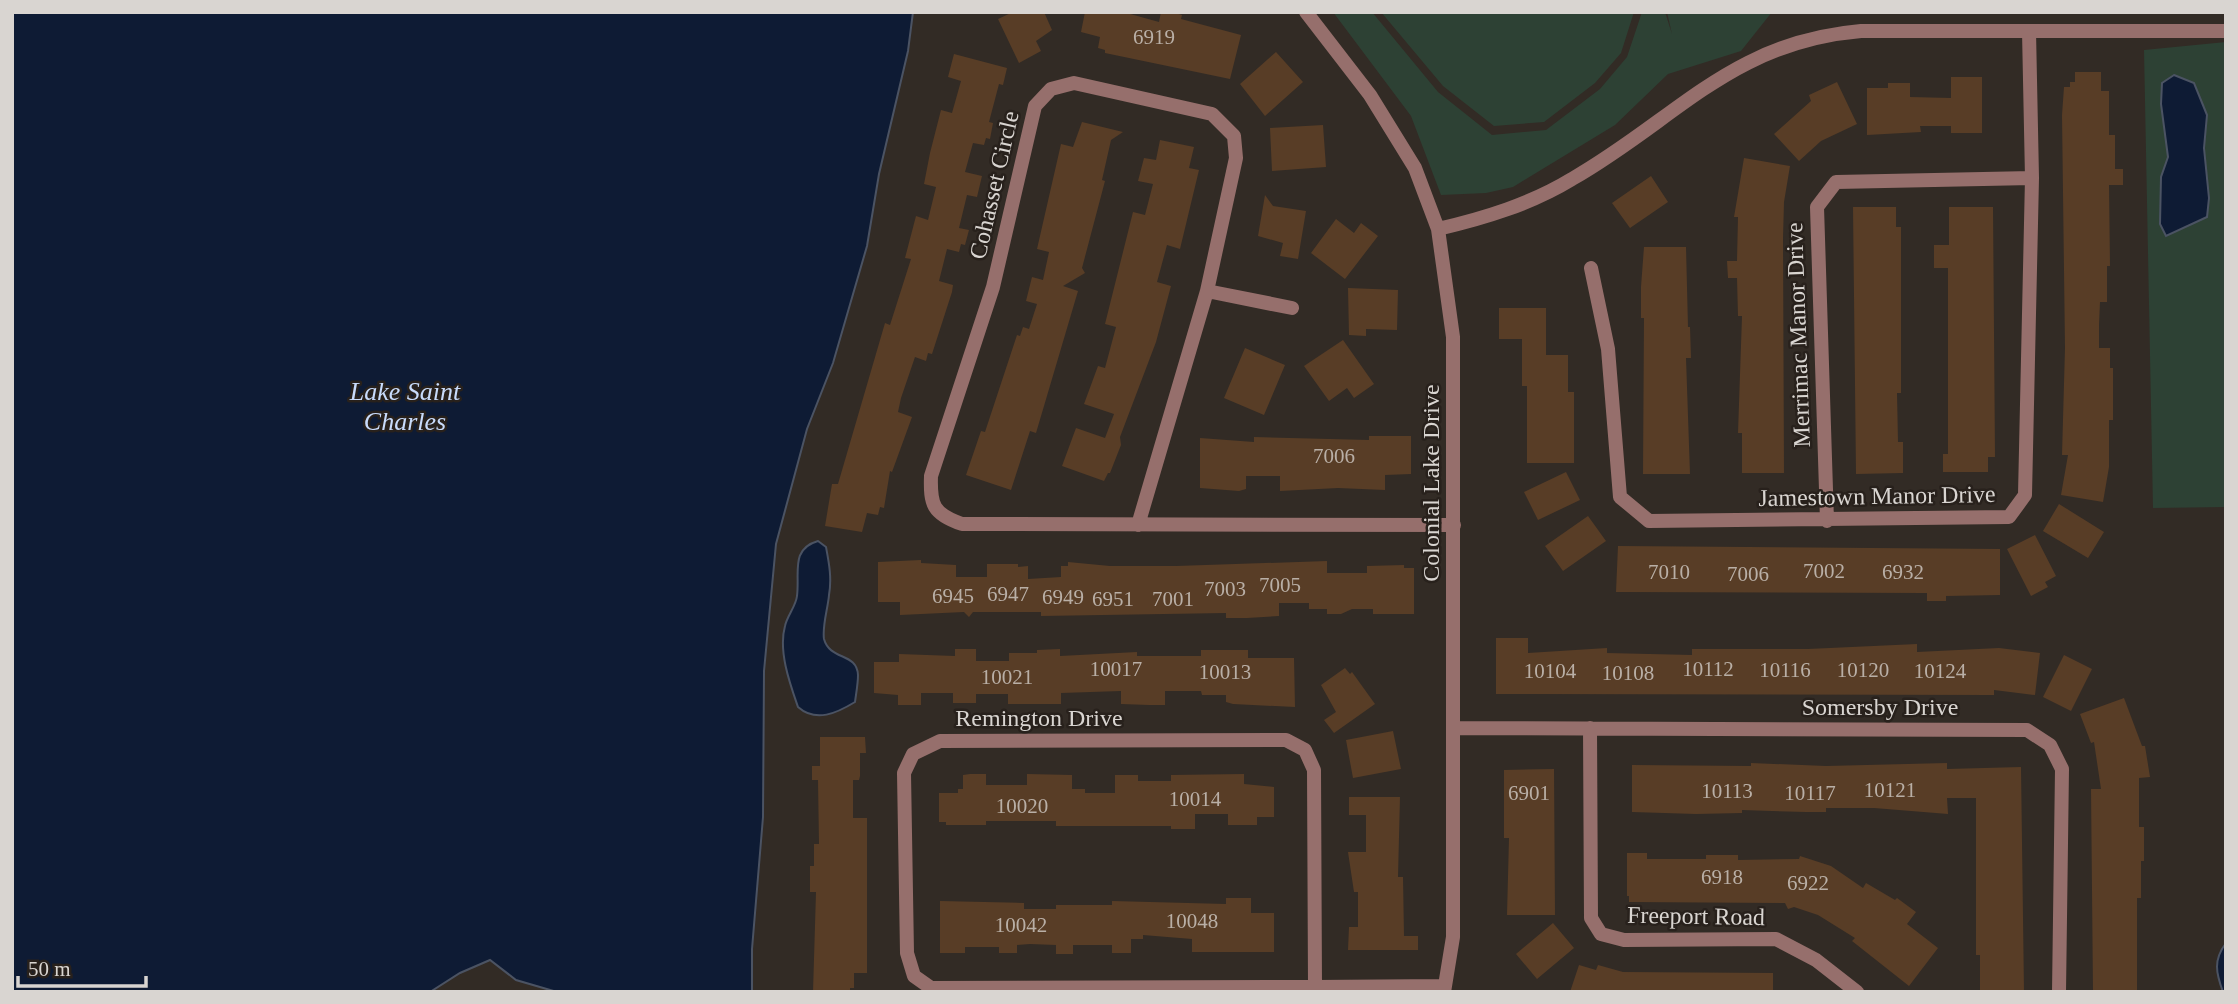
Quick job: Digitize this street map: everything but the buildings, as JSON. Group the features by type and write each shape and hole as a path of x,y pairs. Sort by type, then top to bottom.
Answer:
{"street":[{"name":"Colonial Lake Drive","path":"1306,12 1370,95 1415,168 1438,229 1453,337 1453,937 1444,989"},
{"path":"1438,229 1506,209 1573,179 1721,75 1760,55 1803,39 1861,31 2226,31"},
{"name":"Jamestown Manor Drive","path":"1591,268 1608,349 1620,497 1649,522 2009,517 2025,495 2032,178 2029,31"},
{"name":"Cohasset Circle","path":"1138,525 1207,291 1236,158 1234,136 1212,114 1074,83 1051,89 1035,106 993,287 931,476 930,499 943,517 962,524 1138,525 1454,525"},
{"name":"Merrimac Manor Drive","path":"1827,521 1817,207 1836,182 2032,178"},
{"path":"1207,291 1293,308"},
{"name":"Somersby Drive","path":"1455,728 2027,730 2050,745 2062,769 2059,992"},
{"name":"Freeport Road","path":"1590,728 1591,918 1601,934 1624,940 1776,939 1816,960 1857,992"},
{"name":"Remington Drive","path":"1315,987 1314,770 1305,750 1286,740 940,741 913,754 904,773 907,954 914,976 931,988 1444,989"}],"green space":[{"path":"1333,12 1372,12 1438,92 1492,135 1546,130 1600,89 1627,57 1642,12 1665,12 1672,34 1667,12 1772,12 1741,51 1668,74 1615,125 1513,187 1486,193 1441,195 1411,116"},
{"path":"1381,12 1634,12 1621,53 1595,83 1544,122 1494,126 1443,86"},
{"path":"2226,42 2226,507 2153,508 2144,50"}],"water":[{"name":"Lake Saint Charles","path":"12,12 913,12 908,51 879,174 867,246 833,363 807,429 776,544 764,671 763,817 752,949 752,992 557,992 516,980 490,960 460,973 430,992 12,992"},
{"path":"2174,75 2194,83 2207,115 2204,148 2209,198 2207,217 2166,236 2160,224 2161,177 2168,157 2161,104 2162,83"},
{"path":"818,541 826,547 830,577 824,639 832,651 853,663 858,675 855,702 827,715 812,715 798,707 786,667 783,646 786,622 797,596 800,556 809,545"},
{"path":"2226,943 2226,992 2223,992 2217,961"}]}
